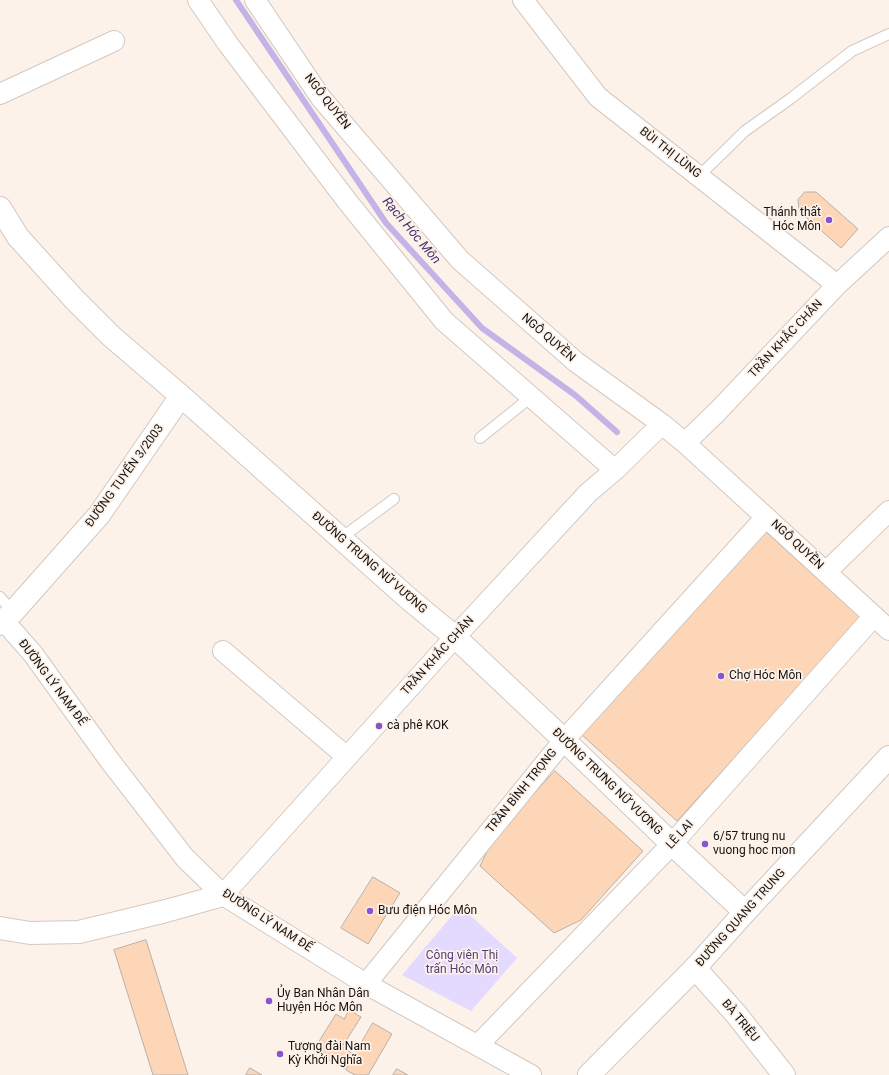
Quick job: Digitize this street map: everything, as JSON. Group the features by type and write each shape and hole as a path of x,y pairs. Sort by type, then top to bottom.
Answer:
{"main road":[{"name":"ĐƯỜNG TRƯNG NỮ VƯƠNG","path":"0,208 18,237 74,299 111,336 182,396 408,599 455,637 745,912"},
{"name":"ĐƯỜNG TUYẾN 3/2003","path":"4,613 99,515 182,396"},
{"name":"ĐƯỜNG QUANG TRUNG","path":"589,1075 695,968 889,757"},
{"path":"0,928 30,933 79,932 224,895"},
{"name":"BÀ TRIỆU","path":"695,968 736,1014 784,1075"}],"street":[{"path":"198,0 228,44 346,200 444,322 615,470"},
{"name":"NGÔ QUYỀN","path":"255,0 321,98 460,260 576,362 662,424 889,630"},
{"name":"BÙI THỊ LÙNG","path":"523,0 598,97 837,285"},
{"path":"0,94 114,41"},
{"name":"TRẦN KHẮC CHÂN","path":"684,443 718,410 837,285 889,237"},
{"name":"TRẦN KHẮC CHÂN","path":"224,895 455,637 588,493 615,470 662,424"},
{"path":"826,572 889,511"},
{"name":"TRẦN BÌNH TRỌNG","path":"366,984 564,740 766,517"},
{"name":"ĐƯỜNG LÝ NAM ĐẾ","path":"4,613 110,761 185,858 224,895 366,984 531,1075"},
{"name":"LÊ LAI","path":"478,1045 672,844 874,616"},
{"path":"223,651 347,757"}],"lane":[{"path":"699,176 744,131 790,99 852,51 889,34"},
{"path":"480,438 531,397"},
{"path":"341,538 394,499"}],"green space":[{"name":"Công viên Thị trấn Hóc Môn","path":"460,906 517,958 471,1011 402,975"}],"building":[{"name":"Thánh thất Hóc Môn","path":"805,192 816,192 858,229 841,248 799,211 798,200"},
{"name":"Chợ Hóc Môn","path":"765,531 861,618 677,821 582,735"},
{"path":"555,771 643,851 581,920 554,933 480,866 493,839"},
{"name":"Bưu điện Hóc Môn","path":"373,877 400,893 368,944 341,928"},
{"path":"146,940 188,1075 153,1075 114,950"},
{"path":"349,1010 361,1017 342,1047 353,1054 344,1069 313,1051 336,1014 344,1019"},
{"path":"373,1023 392,1034 368,1075 355,1075 346,1070"},
{"path":"250,1068 262,1075 246,1075"},
{"path":"397,1069 408,1075 393,1075"}],"waterway":[{"name":"Rạch Hóc Môn","path":"236,0 386,223 482,328 575,395 617,432"}],"place":[{"name":"Thánh thất Hóc Môn","path":"829,220"},
{"name":"Chợ Hóc Môn","path":"721,676"},
{"name":"cà phê KOK","path":"379,726"},
{"name":"6/57 trung nu vuong hoc mon","path":"705,844"},
{"name":"Bưu điện Hóc Môn","path":"370,911"},
{"name":"Ủy Ban Nhân Dân Huyện Hóc Môn","path":"269,1001"},
{"name":"Tượng đài Nam Kỳ Khởi Nghĩa","path":"280,1054"}]}
